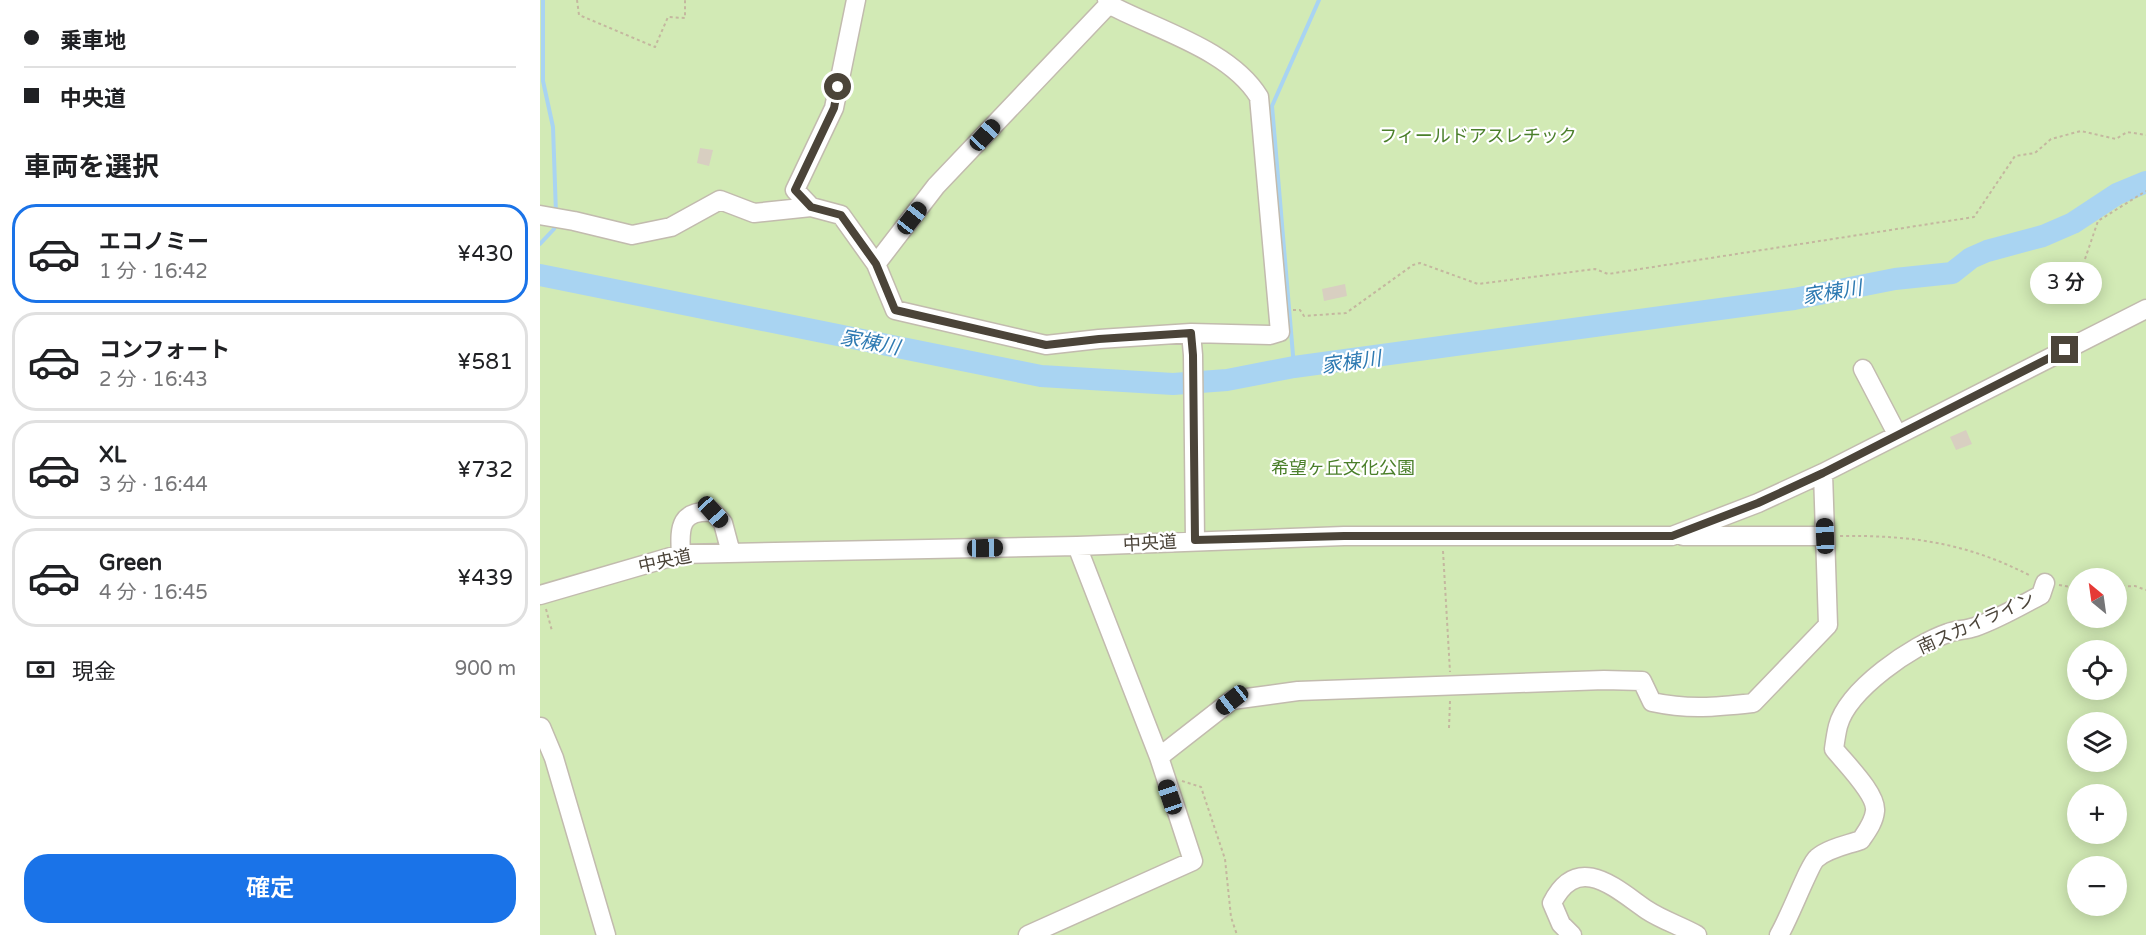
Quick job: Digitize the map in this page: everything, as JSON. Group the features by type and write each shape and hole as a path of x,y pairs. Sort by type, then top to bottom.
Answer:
{"lane":[{"path":"811,207 795,190 834,108 856,0"},
{"path":"540,215 632,235 672,226 720,200 754,213 811,207 841,215 876,264 895,310 1046,345 1191,333 1270,335 1280,332 1259,97 1251,84 1233,67 1108,2 936,186 876,264"},
{"name":"中央道","path":"541,594 681,554 1077,546 1195,540 1442,535 1672,536 1758,503 1823,473 2146,309"},
{"path":"1191,333 1195,540"},
{"path":"1863,369 1897,434"},
{"path":"1159,757 1232,700 1298,691 1450,684 1642,681 1652,702 1665,705 1695,709 1753,703 1828,625 1823,473"},
{"path":"681,554 680,534 684,519 697,511 713,512 723,523 731,553"},
{"path":"1672,536 1825,536"},
{"path":"1028,935 1193,861 1163,776 1159,757 1077,546"},
{"name":"南スカイライン","path":"1779,935 1789,919 1815,859 1832,850 1861,840 1872,824 1876,808 1869,792 1834,749 1838,724 1853,699 1880,671 1896,661 1946,634 1974,627 2022,606 2041,595 2044,583"},
{"path":"541,727 547,757 606,935"},
{"path":"1572,935 1561,924 1552,903 1560,887 1576,878 1600,879 1625,892 1648,910 1697,935"}],"path":[{"path":"577,0 579,15 655,47 668,17 685,18 685,0"},
{"path":"1279,311 1300,310 1304,316 1346,313 1413,265 1420,263 1478,284 1595,269 1608,274 1974,217 2015,156 2035,153 2051,139 2081,131 2116,139 2127,132 2146,135"},
{"path":"2085,259 2098,221 2146,191"},
{"path":"1442,535 1450,684 1449,728"},
{"path":"1825,536 1888,535 1962,547 1996,559 2044,583 2067,586"},
{"path":"2127,586 2136,586 2146,590"},
{"path":"541,594 552,631"},
{"path":"1163,776 1202,787 1225,859 1230,918 1237,935"}],"green space":[{"name":"希望ヶ丘文化公園","path":"540,0 2146,0 2146,935 540,935"}],"building":[{"path":"700,148 713,150 709,166 697,163"},
{"path":"1345,284 1347,296 1324,301 1322,289"},
{"path":"1966,430 1972,444 1956,450 1950,437"}],"waterway":[{"path":"543,0 543,81 553,127 556,214"},
{"path":"1294,367 1272,106 1319,0"},
{"name":"家棟川","path":"540,275 1041,376 1173,384 1227,380 1294,367 1794,299 1895,279 1952,273 1971,258 1987,251 2043,236 2073,223 2117,194 2146,182"},
{"path":"540,244 554,229 555,224"}],"route":[{"path":"838,87 834,108 795,190 811,207 841,215 876,264 895,310 1046,345 1191,333 1195,540 1548,534 1672,536 1758,503 1823,473 2065,350"}],"park label":[{"name":"フィールドアスレチック","path":"1478,136"}]}
